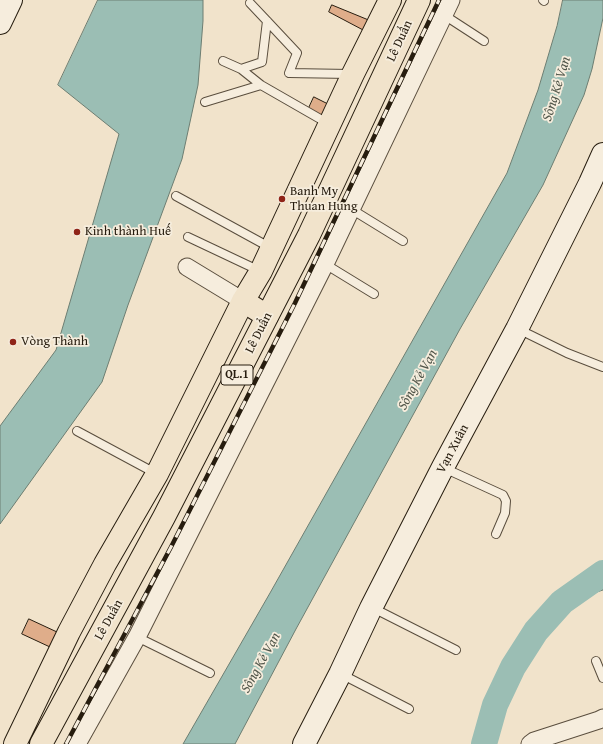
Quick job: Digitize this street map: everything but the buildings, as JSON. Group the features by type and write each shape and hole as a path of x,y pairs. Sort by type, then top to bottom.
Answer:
{"main road":[{"name":"Lê Duẩn","path":"15,744 69,632 105,564 156,474 242,301 261,271 329,124 390,0"},
{"name":"Lê Duẩn","path":"41,744 164,517 309,235 419,0"},
{"path":"242,301 267,316"}],"street":[{"path":"0,23 11,0"},
{"path":"77,744 136,637 325,264 447,7"},
{"name":"Vạn Xuân","path":"304,744 443,467 596,186 603,154"},
{"path":"187,267 242,301"},
{"path":"530,744 534,740 603,718"}],"lane":[{"path":"250,3 297,53 289,73 353,74"},
{"path":"447,7 484,41"},
{"path":"241,69 262,62 267,21"},
{"path":"223,61 241,69 261,85 329,124"},
{"path":"205,102 261,85"},
{"path":"176,196 272,249"},
{"path":"351,209 403,241"},
{"path":"188,237 261,271"},
{"path":"325,264 374,294"},
{"path":"517,329 567,353 603,367"},
{"path":"77,431 156,474"},
{"path":"443,467 503,495 506,501 505,513 496,534"},
{"path":"371,608 456,650"},
{"path":"136,637 210,673"},
{"path":"596,661 603,678"},
{"path":"340,674 409,709"}],"water":[{"path":"98,0 203,0 203,21 198,85 182,159 128,305 102,382 0,524 0,426 56,350 119,134 58,85"},
{"name":"Sông Kẻ Vạn","path":"563,0 603,0 603,18 592,69 584,95 543,185 460,329 235,744 183,744 507,173 538,90"},
{"path":"603,567 603,590 575,599 557,607 569,587 577,580"}],"waterway":[{"path":"484,744 495,705 513,667 536,631 562,602 603,573"}],"railway":[{"path":"66,744 171,547 295,303 439,0"}],"place":[{"name":"Banh My Thuan Hung","path":"282,199"},
{"name":"Kinh thành Huế","path":"77,232"},
{"name":"Vòng Thành","path":"13,342"}]}
